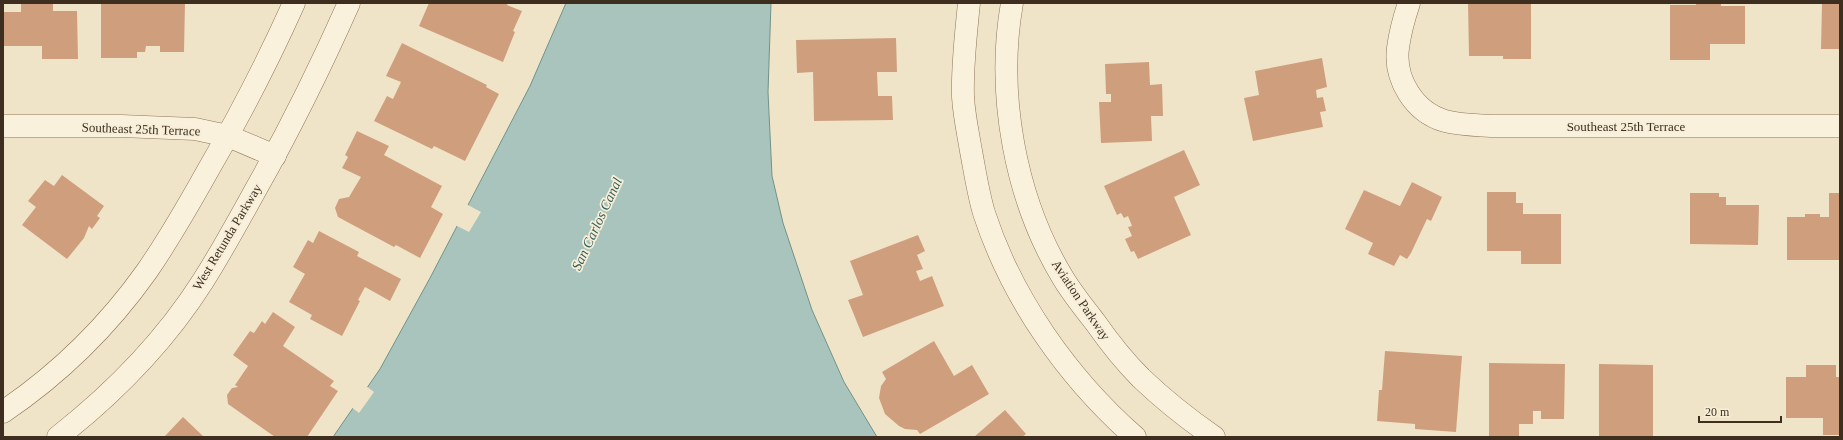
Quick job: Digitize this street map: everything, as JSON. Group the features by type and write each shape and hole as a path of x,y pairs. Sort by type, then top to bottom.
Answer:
{"street":[{"path":"3,412 26,396 61,367 92,337 147,271 170,236 228,136 277,41 294,3"},
{"name":"West Retunda Parkway","path":"58,437 83,417 117,386 148,354 177,319 203,282 275,156 349,3"},
{"path":"969,3 963,63 963,99 976,181 984,212 998,251 1016,288 1038,324 1063,359 1090,392 1118,422 1135,437"},
{"name":"Aviation Parkway","path":"1012,3 1007,58 1009,112 1016,157 1027,198 1044,242 1063,278 1112,346 1141,377 1175,409 1214,437"},
{"name":"Southeast 25th Terrace","path":"1408,3 1398,49 1400,78 1406,90 1418,104 1432,115 1446,121 1466,125 1840,126"},
{"name":"Southeast 25th Terrace","path":"3,126 121,126 187,129 228,136 275,156"}],"water":[{"name":"San Carlos Canal","path":"566,3 771,3 768,92 772,176 783,223 812,310 844,382 877,437 333,437 380,369 430,278 530,86"}],"pier":[{"path":"466,204 481,212 469,232 455,225"},
{"path":"366,386 374,392 359,413 351,407"}],"building":[{"path":"21,3 53,3 53,11 77,11 78,59 42,59 42,46 3,46 3,12 21,12"},
{"path":"101,3 185,3 184,52 160,52 160,46 146,46 145,52 137,52 137,58 101,58"},
{"path":"429,3 508,3 507,5 522,11 513,31 515,32 503,62 419,26"},
{"path":"1468,3 1531,3 1531,59 1503,59 1503,56 1469,56"},
{"path":"1696,3 1721,3 1721,6 1745,6 1745,44 1710,44 1710,60 1670,60 1670,5 1696,5"},
{"path":"1822,3 1840,3 1840,49 1821,49"},
{"path":"896,38 897,72 877,72 878,96 892,96 893,120 814,121 813,72 797,73 796,40"},
{"path":"402,43 487,85 486,87 499,94 465,161 434,146 432,149 374,121 387,96 393,99 401,82 386,76"},
{"path":"1322,58 1327,87 1316,90 1317,98 1323,97 1326,111 1320,112 1323,127 1253,141 1244,98 1259,95 1255,71"},
{"path":"1149,62 1150,85 1162,84 1163,116 1151,116 1152,141 1101,143 1099,102 1111,102 1111,94 1106,94 1105,64"},
{"path":"357,131 389,146 384,155 442,186 431,207 443,214 420,258 396,245 394,247 338,217 335,208 339,199 349,197 361,177 342,168 348,157 345,155"},
{"path":"1184,150 1200,185 1174,197 1191,235 1138,259 1134,251 1131,252 1125,239 1132,236 1128,227 1132,226 1128,216 1124,218 1121,213 1117,215 1104,186"},
{"path":"62,175 104,206 97,216 100,218 92,229 89,226 84,238 67,259 22,225 36,207 28,201 45,180 54,186"},
{"path":"1412,182 1442,197 1431,221 1427,219 1407,259 1400,255 1394,266 1368,254 1373,243 1345,229 1364,190 1400,206"},
{"path":"1487,192 1516,192 1516,203 1523,203 1523,214 1561,214 1561,264 1521,264 1521,251 1487,251"},
{"path":"1690,193 1719,193 1719,197 1726,197 1726,205 1759,205 1758,245 1690,244"},
{"path":"1829,193 1840,193 1840,260 1787,260 1787,217 1805,217 1805,214 1820,214 1820,217 1829,217"},
{"path":"319,231 359,252 357,256 401,279 390,301 365,287 358,300 360,301 342,336 310,319 312,315 289,302 305,274 293,267 308,240 313,243"},
{"path":"918,235 925,251 917,255 923,269 916,271 920,281 932,276 944,306 863,337 848,300 863,295 850,261"},
{"path":"273,312 295,327 283,346 334,381 330,386 338,391 307,437 275,437 228,404 227,395 232,388 238,387 235,385 248,366 233,355 250,331 254,333 262,321 265,324"},
{"path":"934,341 954,376 972,365 989,394 920,434 917,430 905,429 899,426 885,414 879,398 881,386 886,379 882,372"},
{"path":"1385,351 1462,356 1456,432 1415,429 1415,424 1377,421 1379,390 1382,390"},
{"path":"1489,363 1565,364 1564,419 1541,419 1541,411 1533,411 1533,424 1519,424 1519,437 1489,437"},
{"path":"1599,364 1653,365 1653,437 1599,437"},
{"path":"1806,365 1836,365 1836,377 1840,377 1840,435 1823,435 1823,418 1786,418 1786,377 1806,377"},
{"path":"1005,410 1026,434 1022,437 974,437"},
{"path":"183,417 204,437 164,437"}]}
